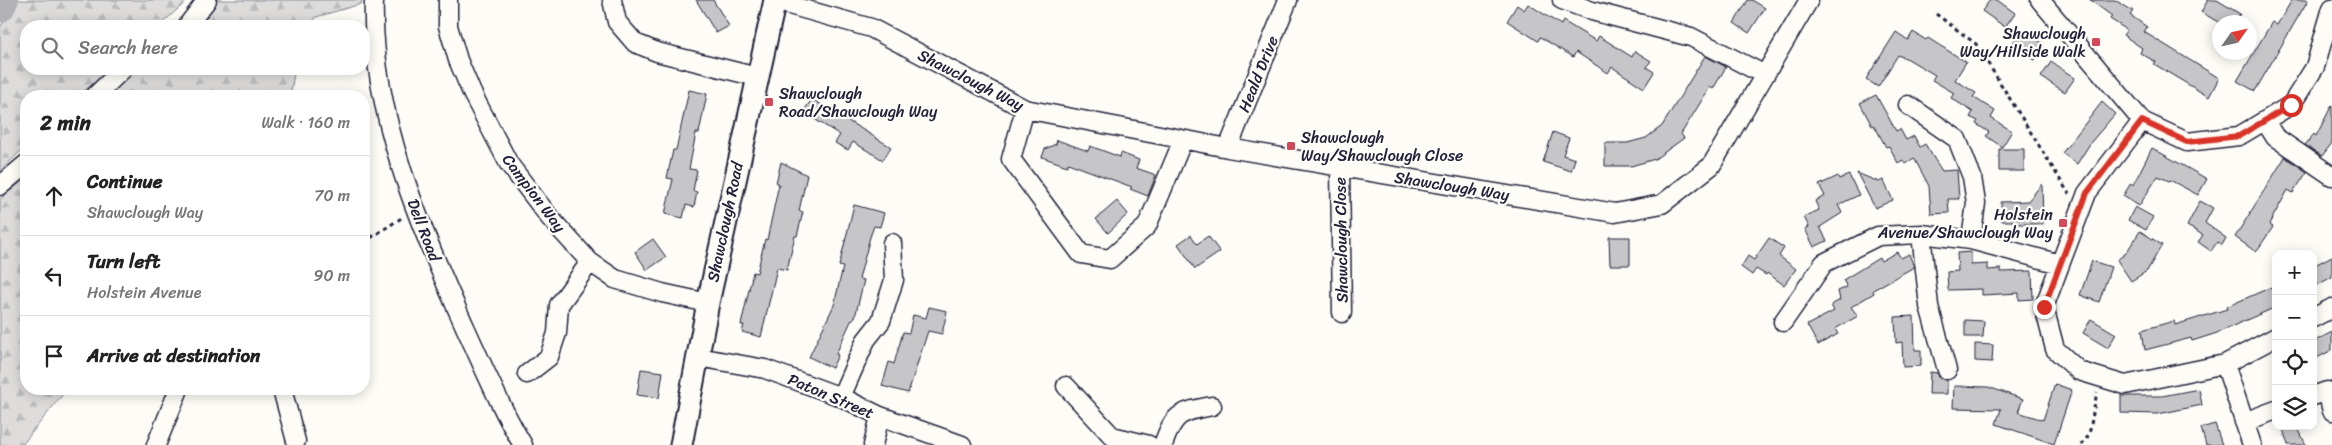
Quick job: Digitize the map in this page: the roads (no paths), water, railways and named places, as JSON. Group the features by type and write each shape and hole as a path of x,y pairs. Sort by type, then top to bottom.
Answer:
{"main road":[{"name":"Shawclough Road","path":"681,445 708,303 775,1"}],"street":[{"path":"192,20 207,0"},
{"name":"Dell Road","path":"374,0 373,33 386,112 416,209 442,276 477,354 523,445"},
{"name":"Campion Way","path":"448,0 448,26 458,60 472,92 509,164 550,218 590,262 615,279 662,293 708,303"},
{"path":"612,0 617,22 635,43 657,52 757,77"},
{"name":"Heald Drive","path":"1228,148 1288,0"},
{"path":"1562,0 1592,11 1692,36 1765,75"},
{"name":"Shawclough Way","path":"775,1 871,28 1025,109 1228,148 1615,213 1662,204 1711,166 1809,0"},
{"path":"2046,2 2142,121 2187,142 2239,136 2291,105 2315,66 2332,8"},
{"path":"101,90 117,75"},
{"path":"1908,105 1957,139 1972,177 1976,203 1971,240"},
{"path":"1025,109 1011,160 1081,254 1110,259 1147,226 1183,140"},
{"path":"2142,121 2087,193 2044,307 2055,349 2078,371 2125,385 2224,364 2272,339"},
{"path":"2265,121 2275,137 2332,176"},
{"name":"Shawclough Close","path":"1340,167 1342,313"},
{"path":"0,186 20,169"},
{"path":"1782,322 1824,263 1878,236 1921,234 1971,240 2060,264"},
{"path":"1921,234 1929,306 1948,370"},
{"path":"841,397 866,340 881,321 884,313 894,280 892,243"},
{"path":"527,374 549,357 557,333 559,305 590,262"},
{"path":"2317,316 2332,308"},
{"name":"Paton Street","path":"698,357 765,369 841,397 880,416 962,445"},
{"path":"2224,364 2252,445"},
{"path":"1066,386 1112,436 1149,445"},
{"path":"2317,395 2327,391 2332,411"},
{"path":"156,445 177,395"},
{"path":"284,395 296,441"},
{"path":"1163,445 1170,424 1186,411 1212,406"},
{"path":"2244,422 2272,412"},
{"path":"873,445 880,416"}],"waterway":[{"path":"0,8 4,0"}],"place":[{"name":"Shawclough Way/Hillside Walk","path":"2096,42"},
{"name":"Shawclough Road/Shawclough Way","path":"769,102"},
{"name":"Shawclough Way/Shawclough Close","path":"1291,146"},
{"name":"Holstein Avenue/Shawclough Way","path":"2063,223"}]}
